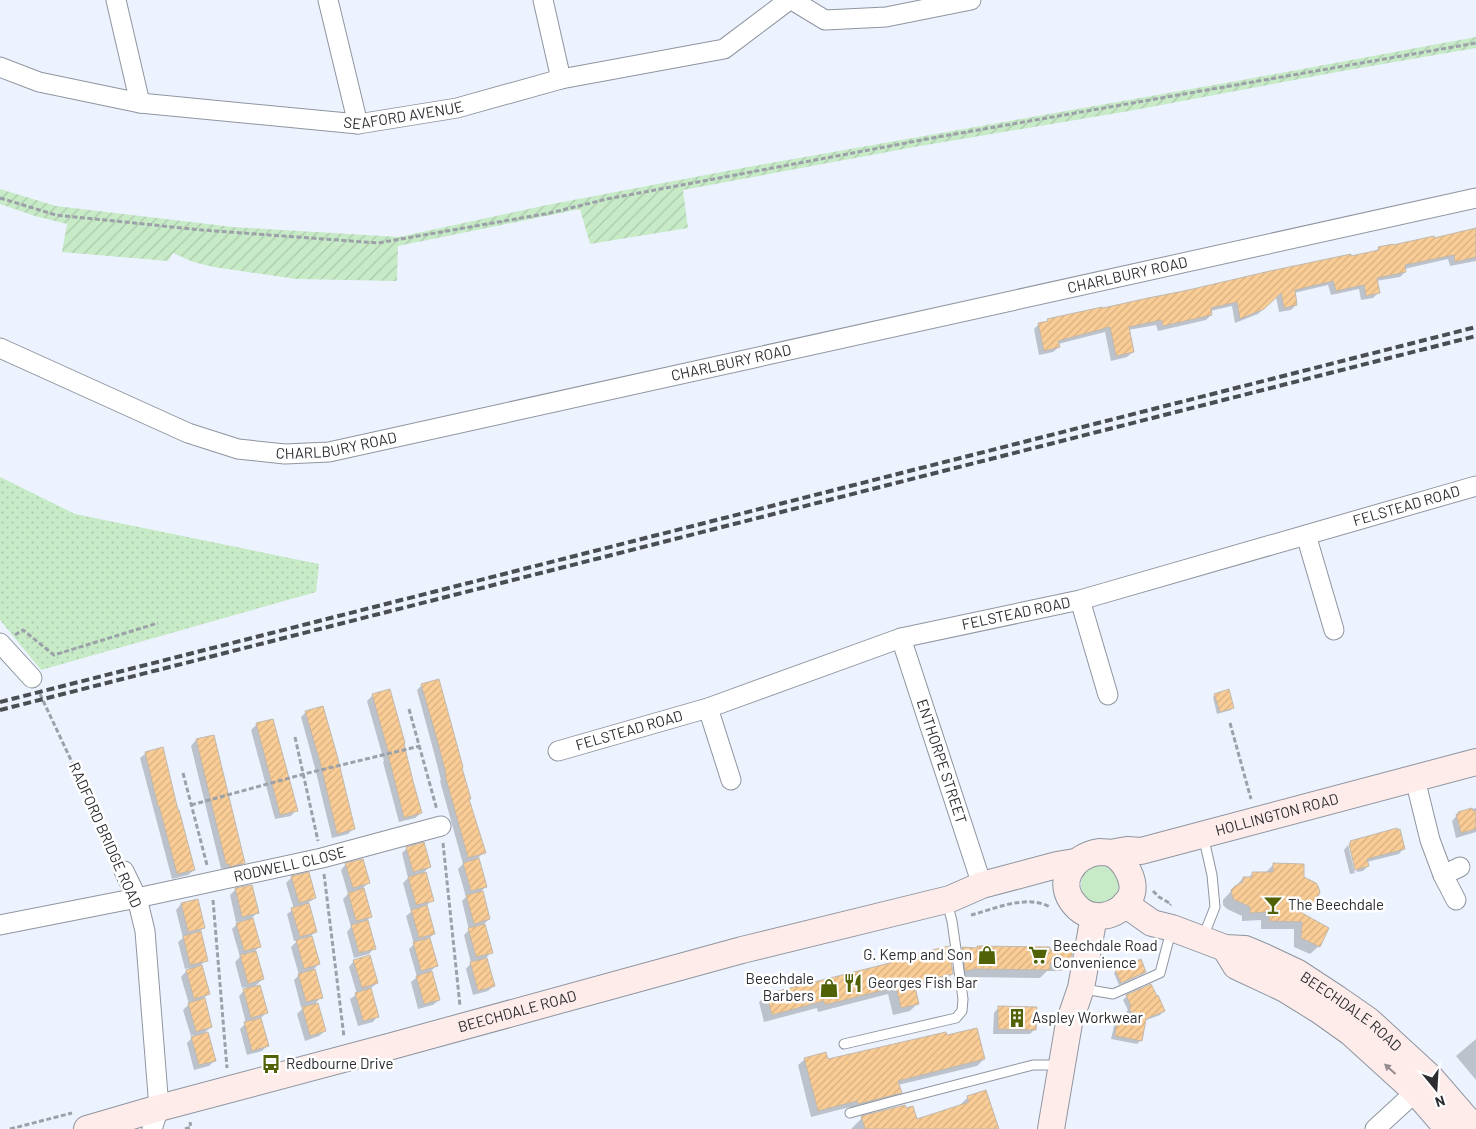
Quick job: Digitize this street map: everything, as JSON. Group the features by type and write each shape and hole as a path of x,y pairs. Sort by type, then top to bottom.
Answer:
{"street":[{"path":"116,0 140,103"},
{"path":"328,0 358,124"},
{"path":"542,0 561,79"},
{"path":"790,0 825,20 886,17 971,0"},
{"name":"SEAFORD AVENUE","path":"0,67 40,82 140,103 358,124 457,108 561,79 724,49 790,0"},
{"name":"CHARLBURY ROAD","path":"0,348 188,433 238,449 285,454 329,452 1476,198"},
{"name":"FELSTEAD ROAD","path":"558,751 708,708 901,638 1080,600 1476,486"},
{"path":"1306,535 1334,630"},
{"path":"1080,600 1108,695"},
{"name":"ENTHORPE STREET","path":"901,638 982,885"},
{"path":"0,644 32,678"},
{"path":"708,708 732,780"},
{"name":"HOLLINGTON ROAD","path":"1126,856 1476,762"},
{"path":"1415,778 1430,840 1443,875 1456,900"},
{"name":"RODWELL CLOSE","path":"0,925 322,858 441,826"},
{"path":"982,885 1075,862 1091,853 1099,852 1126,856 1131,879 1131,896 1125,904 1111,914 1094,916 1086,914 1072,903 1068,895 1068,874 1075,862"},
{"path":"1443,875 1460,867"},
{"name":"RADFORD BRIDGE ROAD","path":"124,871 137,898 145,930 156,1118"},
{"name":"BEECHDALE ROAD","path":"948,900 984,898 1048,883 1067,886"},
{"name":"BEECHDALE ROAD","path":"88,1129 156,1118 383,1049 742,950 948,900 982,885"},
{"name":"BEECHDALE ROAD","path":"1125,904 1152,923 1172,916 1214,944 1245,949 1298,973 1369,1021 1423,1085 1476,1129"},
{"path":"1051,1129 1069,1023 1081,988 1094,916"},
{"path":"1375,1129 1423,1085"},
{"name":"BEECHDALE ROAD","path":"1423,1085 1448,1129"}],"lane":[{"path":"1203,835 1212,874 1214,944"},
{"path":"844,1044 956,1018 962,1011 963,999 960,975 948,900"},
{"path":"1081,988 1113,994 1160,973 1172,916"},
{"path":"850,1114 894,1100 1033,1065 1062,1066"}],"path":[{"path":"0,198 56,215 202,230 378,243 550,213 607,199 938,137 1476,43"},
{"path":"0,644 23,630 54,655 158,623"},
{"name":"RADFORD BRIDGE ROAD","path":"32,678 124,871"},
{"path":"409,709 441,826 460,1009"},
{"path":"1230,723 1252,802"},
{"path":"296,737 322,858 344,1041"},
{"path":"191,805 304,774 420,746"},
{"path":"183,773 212,882 228,1072"},
{"path":"1150,888 1159,897 1172,916"}],"green space":[{"path":"1476,37 1476,48 1129,111 920,146 683,190 688,228 590,244 580,209 398,246 397,281 296,279 214,267 193,262 173,253 168,261 62,252 67,224 0,204 0,189 56,206 233,227 399,237 547,205 748,167"},
{"path":"0,477 75,514 319,564 316,592 41,670 0,620"},
{"path":"1100,866 1107,867 1113,872 1118,878 1118,892 1113,898 1107,903 1100,904 1093,903 1087,898 1082,892 1081,885 1082,878 1087,872 1093,867"}],"building":[{"path":"1476,228 1476,257 1455,262 1454,255 1405,265 1406,272 1377,278 1380,293 1366,296 1364,285 1336,291 1333,281 1295,290 1297,305 1284,308 1281,293 1264,309 1240,319 1237,302 1211,308 1212,315 1163,326 1161,320 1129,327 1134,352 1116,356 1110,327 1058,341 1060,347 1044,351 1038,323 1048,321 1047,319 1351,254 1351,256 1379,250 1378,247 1434,236 1434,238"},
{"path":"439,679 471,799 469,799 486,853 468,858 421,684"},
{"path":"390,689 422,813 404,818 372,694"},
{"path":"1229,689 1234,708 1220,712 1214,694"},
{"path":"323,706 355,829 337,834 320,762 305,711"},
{"path":"273,719 298,811 280,815 256,723"},
{"path":"214,735 245,863 229,867 229,864 226,864 196,739"},
{"path":"163,747 195,870 177,874 145,752"},
{"path":"1472,808 1473,811 1476,810 1476,829 1461,833 1456,814"},
{"path":"1397,828 1398,830 1400,829 1405,849 1367,859 1369,866 1355,870 1350,841"},
{"path":"424,842 431,867 413,872 406,847"},
{"path":"479,858 487,887 471,891 463,863"},
{"path":"363,859 370,883 353,888 345,863"},
{"name":"The Beechdale","path":"1273,863 1304,864 1304,877 1318,886 1320,892 1317,899 1302,913 1329,928 1320,947 1301,938 1302,922 1269,921 1269,912 1250,913 1250,907 1233,899 1231,890 1243,882 1243,877 1252,877 1252,872 1273,872"},
{"path":"309,872 316,898 299,903 291,876"},
{"path":"426,872 434,901 416,905 408,877"},
{"path":"252,885 259,913 242,917 235,888"},
{"path":"364,888 372,917 356,921 348,893"},
{"path":"483,891 490,919 474,924 466,895"},
{"path":"198,899 205,928 188,932 181,903"},
{"path":"309,903 317,932 300,937 291,908"},
{"path":"427,905 435,934 419,938 411,910"},
{"path":"253,918 261,947 244,951 236,923"},
{"path":"368,920 376,949 359,953 351,925"},
{"path":"485,924 493,953 476,957 468,928"},
{"path":"201,931 208,961 190,965 183,936"},
{"path":"312,936 320,964 304,969 296,940"},
{"path":"430,938 438,966 421,971 413,942"},
{"path":"949,946 953,974 914,983 919,1004 901,1008 896,987 825,1005 824,1001 772,1015 766,994"},
{"path":"977,946 1050,947 1050,950 1073,950 1070,963 1050,963 1050,970 976,969 965,971 962,947 977,948"},
{"path":"256,951 264,979 248,984 240,955"},
{"path":"370,955 378,983 362,988 353,960"},
{"path":"487,958 495,986 478,991 470,962"},
{"path":"1141,959 1146,972 1121,983 1115,970"},
{"path":"202,965 210,994 194,999 186,970"},
{"path":"315,969 323,998 306,1002 298,974"},
{"path":"432,971 440,1000 424,1004 416,976"},
{"path":"1151,984 1165,1011 1146,1019 1142,1041 1115,1036 1117,1020 1136,1024 1126,995"},
{"path":"260,985 268,1013 251,1018 243,989"},
{"path":"371,988 379,1017 363,1021 355,993"},
{"path":"205,998 212,1027 196,1032 188,1003"},
{"path":"318,1003 326,1031 310,1036 302,1007"},
{"name":"Aspley Workwear","path":"998,1006 1037,1007 1036,1030 998,1029"},
{"path":"261,1018 269,1046 252,1051 244,1022"},
{"path":"977,1028 985,1059 898,1081 902,1093 858,1104 857,1101 818,1111 804,1058 826,1052 828,1059 946,1032 947,1035"},
{"path":"208,1032 216,1061 199,1065 191,1037"},
{"path":"986,1090 999,1129 865,1129 861,1116 905,1105 906,1108 913,1106 917,1119 969,1102 967,1096"}],"railway":[{"path":"0,702 1476,327"},
{"path":"0,710 1476,336"}],"place":[{"name":"The Beechdale","path":"1273,905"},
{"name":"G. Kemp and Son","path":"987,955"},
{"name":"Beechdale Road Convenience","path":"1038,955"},
{"name":"Georges Fish Bar","path":"853,983"},
{"name":"Beechdale Barbers","path":"829,988"},
{"name":"Aspley Workwear","path":"1017,1018"},
{"name":"Redbourne Drive","path":"271,1064"}]}
